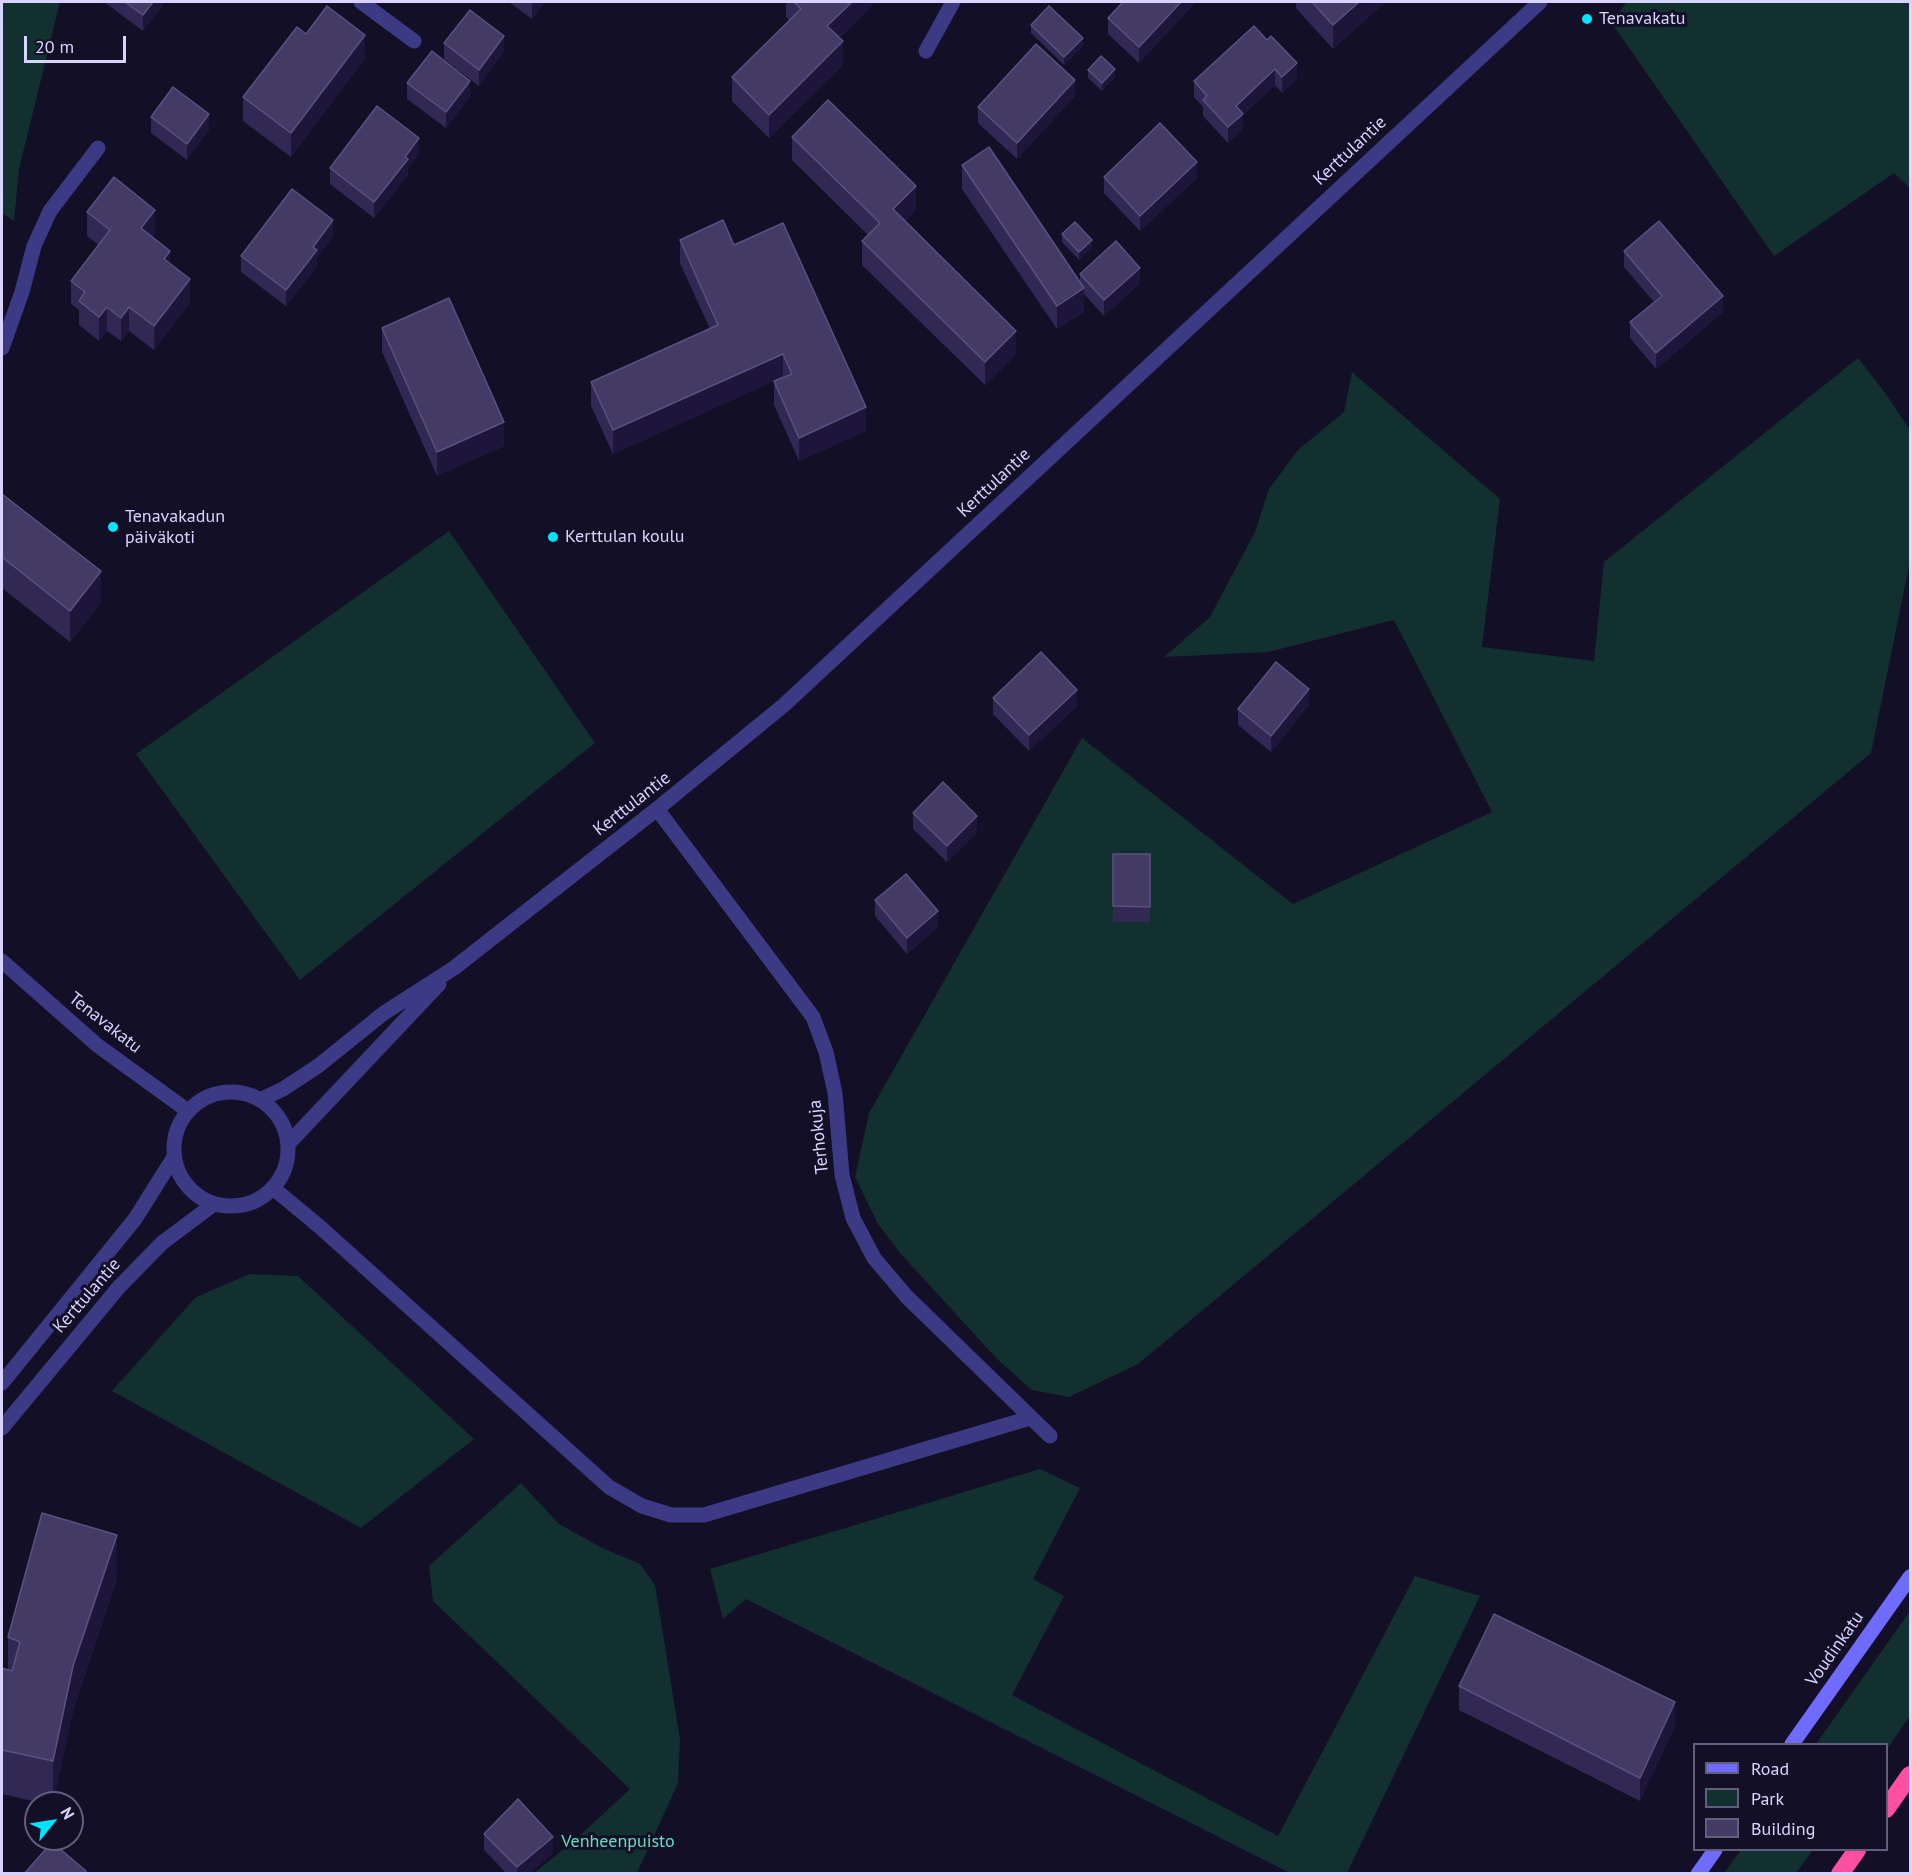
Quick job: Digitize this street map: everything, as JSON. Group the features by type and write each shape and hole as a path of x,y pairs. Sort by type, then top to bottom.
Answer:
{"highway":[{"path":"1888,1808 1911,1775"},
{"path":"1840,1874 1856,1851"}],"main road":[{"name":"Voudinkatu","path":"1793,1743 1911,1577"},
{"path":"1698,1874 1714,1851"}],"street":[{"path":"361,2 414,41"},
{"path":"926,51 953,2"},
{"name":"Kerttulantie","path":"260,1100 283,1089 318,1066 384,1013 454,969 657,809 793,697 1540,2"},
{"path":"2,348 22,292 34,246 50,211 98,148"},
{"name":"Terhokuja","path":"657,809 813,1017 826,1052 835,1093 842,1175 853,1218 874,1258 906,1296 1050,1436"},
{"name":"Tenavakatu","path":"2,961 97,1045 188,1112"},
{"name":"Kerttulantie","path":"288,1144 454,969"},
{"path":"225,1092 240,1093 260,1100 277,1114 285,1128 288,1144 287,1160 282,1175 273,1188 261,1198 246,1205 230,1207 214,1204 200,1197 188,1187 179,1173 174,1157 174,1141 179,1125 198,1102 212,1095 225,1092"},
{"name":"Kerttulantie","path":"2,1383 135,1219 174,1157"},
{"path":"273,1188 320,1227 609,1487 642,1506 671,1515 704,1515 1030,1418"},
{"name":"Kerttulantie","path":"2,1428 119,1287 162,1243 214,1204"}],"green space":[{"path":"2,2 60,2 19,169 14,221 2,213"},
{"path":"1627,2 1910,2 1910,188 1894,173 1774,256 1611,22"},
{"path":"1858,358 1910,430 1910,561 1871,753 1138,1364 1069,1397 1032,1390 997,1359 900,1253 878,1224 855,1177 869,1113 1082,738 1293,904 1492,812 1394,620 1268,652 1164,657 1210,617 1255,532 1269,489 1298,450 1344,412 1352,372 1500,499 1482,647 1594,661 1604,562"},
{"path":"449,531 595,743 300,980 136,754"},
{"path":"250,1274 298,1276 474,1439 361,1528 112,1391 196,1297"},
{"path":"1040,1469 1080,1488 1033,1579 1064,1596 1012,1695 1278,1836 1415,1576 1480,1596 1347,1873 1290,1873 746,1599 723,1619 710,1569"},
{"name":"Venheenpuisto","path":"521,1483 559,1524 602,1548 640,1564 655,1585 680,1739 678,1783 637,1873 534,1873 574,1841 630,1789 433,1601 429,1566"},
{"path":"1910,1611 1910,1716 1888,1748 1888,1743 1817,1743"},
{"path":"1740,1851 1812,1851 1796,1873 1724,1873"}],"building":[{"path":"125,2 153,2 143,15"},
{"path":"794,2 852,2 827,26 843,41 769,115 732,77 801,9"},
{"path":"1123,2 1181,2 1139,47 1108,18"},
{"path":"1312,2 1359,2 1333,25"},
{"path":"327,6 365,35 291,133 243,97 297,27 306,34"},
{"path":"1049,6 1083,38 1064,57 1031,25"},
{"path":"470,10 504,36 479,70 444,43"},
{"path":"1254,26 1267,40 1271,36 1297,63 1282,77 1275,69 1236,106 1243,114 1228,127 1203,100 1207,96 1194,81"},
{"path":"1036,44 1075,80 1017,143 978,107"},
{"path":"432,51 470,81 446,112 407,83"},
{"path":"1101,56 1115,69 1102,83 1088,70"},
{"path":"173,87 209,114 187,144 151,117"},
{"path":"828,100 916,186 893,209 1016,331 985,362 862,241 880,223 792,137"},
{"path":"377,106 419,138 405,157 408,159 374,202 330,168"},
{"path":"1160,123 1197,162 1140,216 1104,177"},
{"path":"989,147 1084,288 1057,306 962,165"},
{"path":"114,177 155,210 141,228 170,251 164,259 190,279 154,326 129,307 121,318 107,307 99,317 79,301 85,292 71,281 110,230 87,212"},
{"path":"292,189 333,220 313,247 317,250 286,290 241,256"},
{"path":"723,220 734,245 783,223 866,407 799,438 774,381 792,374 783,354 613,430 591,382 718,325 680,240"},
{"path":"1659,221 1723,296 1656,353 1630,322 1662,296 1624,251"},
{"path":"1075,222 1092,240 1079,252 1062,234"},
{"path":"1116,241 1140,268 1104,300 1080,274"},
{"path":"449,298 504,422 437,452 382,328"},
{"path":"2,494 101,571 70,611 2,557"},
{"path":"1041,652 1077,690 1029,735 993,698"},
{"path":"1276,662 1309,689 1271,736 1238,709"},
{"path":"943,782 977,816 947,846 913,813"},
{"path":"1113,854 1150,854 1150,907 1113,906"},
{"path":"906,874 938,911 907,938 875,900"},
{"path":"42,1513 117,1535 73,1666 53,1761 2,1750 2,1668 12,1671 20,1642 8,1637"},
{"path":"1494,1614 1675,1702 1640,1778 1459,1686"},
{"path":"518,1799 553,1837 517,1867 484,1834"},
{"path":"44,1851 63,1851 86,1871 84,1874 24,1874"}],"place":[{"name":"Tenavakatu","path":"1587,19"},
{"name":"Tenavakadun päiväkoti","path":"113,527"},
{"name":"Kerttulan koulu","path":"553,537"}]}
